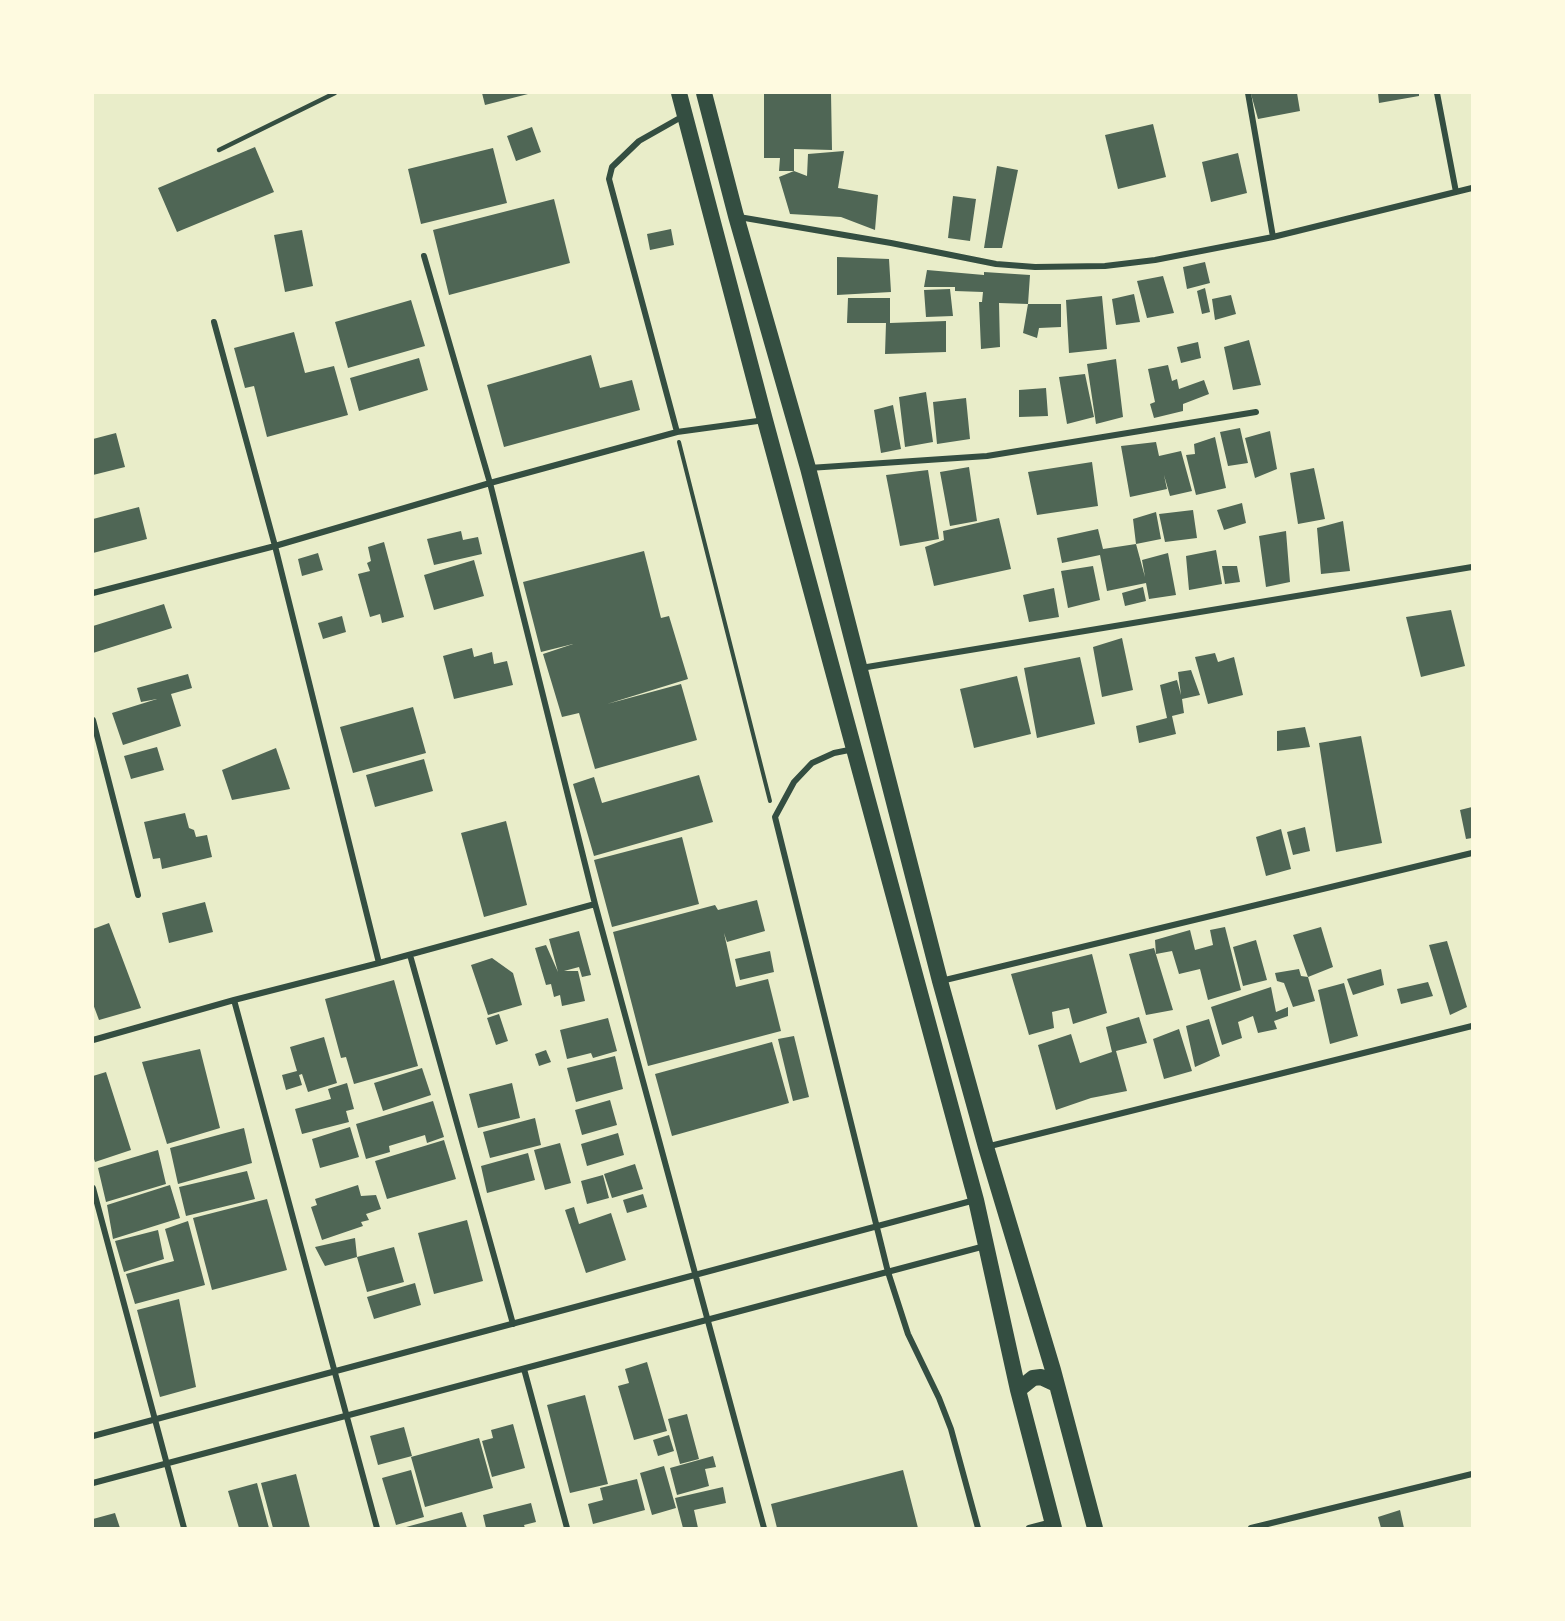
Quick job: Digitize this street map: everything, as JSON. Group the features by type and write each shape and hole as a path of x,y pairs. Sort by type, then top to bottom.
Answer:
{"highway":[{"path":"679,93 976,1200 1018,1390 1053,1525"},
{"path":"704,93 736,216 808,468 940,981 1095,1528"},
{"path":"1018,1390 1033,1378 1041,1377 1056,1384"}],"street":[{"path":"1248,93 1274,237"},
{"path":"1437,93 1456,192"},
{"path":"676,432 609,179 612,167 639,141 685,115"},
{"path":"736,216 996,264 1035,267 1105,266 1155,260 1274,237 1472,188"},
{"path":"424,256 490,483 595,904 764,1528"},
{"path":"214,322 275,546 379,963"},
{"path":"808,468 987,456 1256,412"},
{"path":"93,593 275,546 490,483 676,432 765,420"},
{"path":"860,668 1472,567"},
{"path":"93,720 138,895"},
{"path":"854,749 834,753 812,763 794,782 775,817 888,1272 908,1334 939,1398 951,1429 978,1528"},
{"path":"940,981 1472,853"},
{"path":"93,1040 595,904"},
{"path":"410,955 513,1324"},
{"path":"234,1000 377,1528"},
{"path":"986,1147 1472,1026"},
{"path":"93,1188 184,1528"},
{"path":"93,1436 976,1200"},
{"path":"93,1483 986,1246"},
{"path":"524,1369 567,1528"},
{"path":"1251,1528 1472,1474"},
{"path":"1029,1528 1053,1525"}],"lane":[{"path":"219,150 335,93"}],"path":[{"path":"676,432 775,817"}],"building":[{"path":"482,93 528,93 528,94 485,105"},
{"path":"764,93 831,93 832,150 794,149 794,171 779,171 780,158 764,158"},
{"path":"1297,93 1300,111 1258,119 1251,94"},
{"path":"1378,93 1419,93 1419,96 1379,103"},
{"path":"1153,124 1166,177 1118,189 1105,135"},
{"path":"532,127 541,152 516,161 507,136"},
{"path":"255,147 274,192 177,232 158,188"},
{"path":"493,148 507,203 421,224 408,169"},
{"path":"844,151 838,188 878,195 875,230 841,217 790,214 779,177 794,171 807,176 808,154"},
{"path":"1238,153 1247,193 1211,202 1202,162"},
{"path":"997,166 1018,170 1002,248 984,248"},
{"path":"953,196 976,199 970,241 948,238"},
{"path":"554,199 570,263 449,295 433,230"},
{"path":"671,229 674,245 650,250 647,234"},
{"path":"302,230 313,286 285,292 274,235"},
{"path":"837,257 889,259 891,292 837,295"},
{"path":"1205,262 1210,283 1187,289 1183,267"},
{"path":"927,270 984,275 984,272 1030,275 1028,304 999,303 1000,347 981,349 979,302 982,302 983,292 955,291 955,287 924,287"},
{"path":"1163,276 1174,313 1147,318 1137,281"},
{"path":"1205,288 1210,312 1202,314 1197,291"},
{"path":"950,289 953,316 926,317 924,290"},
{"path":"1134,294 1140,322 1116,325 1112,299"},
{"path":"1231,295 1236,314 1215,320 1212,299"},
{"path":"1102,296 1107,349 1069,353 1066,300"},
{"path":"848,298 890,298 890,323 946,321 946,352 885,354 886,323 847,323"},
{"path":"411,300 425,346 348,368 335,322"},
{"path":"1028,304 1061,304 1061,327 1039,328 1037,338 1023,333"},
{"path":"294,332 305,373 334,366 348,415 267,437 254,386 245,388 234,348"},
{"path":"1249,340 1261,385 1233,390 1224,347"},
{"path":"1198,342 1201,358 1181,363 1177,347"},
{"path":"591,355 600,388 632,380 640,410 504,447 487,385"},
{"path":"419,358 428,390 359,411 350,378"},
{"path":"1116,359 1123,417 1096,424 1087,364"},
{"path":"1168,365 1172,381 1177,379 1179,389 1204,380 1209,394 1183,404 1183,411 1154,418 1150,404 1155,402 1148,369"},
{"path":"1085,374 1094,417 1067,424 1059,377"},
{"path":"1046,388 1048,416 1019,417 1019,390"},
{"path":"926,392 933,442 905,447 899,397"},
{"path":"966,398 970,439 937,444 933,402"},
{"path":"893,405 901,449 881,453 874,410"},
{"path":"1240,428 1248,463 1228,466 1220,432"},
{"path":"1270,431 1277,469 1255,478 1245,438"},
{"path":"116,433 125,467 93,475 93,439"},
{"path":"1215,437 1226,488 1196,495 1186,455 1195,454 1194,444"},
{"path":"1156,442 1159,456 1181,451 1192,491 1170,496 1164,475 1167,489 1130,497 1121,446"},
{"path":"1092,462 1098,506 1037,515 1028,472"},
{"path":"969,467 977,521 950,526 940,472"},
{"path":"1314,468 1325,519 1298,524 1290,473"},
{"path":"928,470 939,539 900,546 886,475"},
{"path":"1242,503 1246,523 1224,530 1217,510"},
{"path":"139,507 147,539 93,553 93,519"},
{"path":"1193,510 1197,538 1165,542 1159,514"},
{"path":"1156,512 1161,539 1136,544 1133,519"},
{"path":"999,518 1011,569 934,586 925,547 944,540 943,531"},
{"path":"1343,521 1350,571 1321,574 1317,528"},
{"path":"1098,529 1103,549 1136,544 1145,577 1142,560 1168,553 1176,595 1149,599 1146,583 1107,591 1100,555 1062,563 1057,538"},
{"path":"461,531 463,540 478,537 482,554 434,565 427,539"},
{"path":"1286,531 1290,582 1266,587 1259,536"},
{"path":"384,542 404,617 382,623 380,614 370,617 358,574 370,571 367,563 371,561 368,547"},
{"path":"1216,550 1222,584 1189,590 1186,556"},
{"path":"644,551 661,618 669,616 688,679 607,704 681,684 697,740 595,769 579,713 562,717 543,654 573,644 541,652 523,582"},
{"path":"318,553 323,570 302,576 298,559"},
{"path":"474,560 484,596 434,610 424,575"},
{"path":"1093,566 1100,600 1068,608 1061,571"},
{"path":"1222,566 1237,566 1240,582 1225,584"},
{"path":"1143,587 1146,601 1125,606 1122,593"},
{"path":"1054,588 1059,617 1029,622 1023,595"},
{"path":"164,604 172,628 93,653 93,626"},
{"path":"1451,610 1465,666 1421,677 1406,617"},
{"path":"342,616 346,632 323,639 318,623"},
{"path":"1122,638 1133,690 1102,697 1093,647"},
{"path":"472,648 474,657 492,652 494,664 507,661 513,685 454,699 443,656"},
{"path":"1215,653 1218,662 1234,657 1243,695 1208,704 1195,657"},
{"path":"1080,657 1095,724 1037,738 1024,668"},
{"path":"1191,670 1200,695 1182,699 1184,713 1172,716 1176,734 1139,743 1136,726 1167,718 1160,685 1177,680 1181,695 1178,672"},
{"path":"188,674 192,688 171,694 181,726 123,745 112,713 157,699 141,702 137,688"},
{"path":"1017,676 1031,734 974,748 960,689"},
{"path":"413,707 426,753 353,773 340,727"},
{"path":"1305,727 1310,747 1277,751 1277,731"},
{"path":"1361,736 1382,843 1336,852 1319,743"},
{"path":"157,747 164,770 131,779 124,756"},
{"path":"276,748 290,789 232,800 222,770"},
{"path":"424,759 433,791 375,807 366,775"},
{"path":"699,775 713,822 594,856 573,784 594,777 602,803"},
{"path":"1472,807 1472,838 1466,839 1460,810"},
{"path":"185,813 189,828 194,830 196,837 207,835 212,857 162,869 160,858 153,859 144,822"},
{"path":"506,821 527,905 484,917 461,833"},
{"path":"1305,827 1310,851 1293,855 1287,832"},
{"path":"1281,829 1291,869 1266,876 1256,837"},
{"path":"682,837 699,904 612,927 594,860"},
{"path":"757,900 765,931 727,942 724,933 736,987 768,979 781,1031 648,1066 613,932 715,905 718,910"},
{"path":"205,902 213,932 169,943 162,913"},
{"path":"109,923 141,1008 99,1020 93,1004 93,929"},
{"path":"1225,927 1241,990 1208,1000 1200,969 1179,974 1172,951 1156,954 1155,940 1190,930 1195,950 1213,945 1210,930"},
{"path":"1321,927 1333,967 1308,977 1293,935"},
{"path":"579,931 591,975 582,977 579,967 564,971 578,971 585,1001 562,1006 560,995 554,997 551,984 546,985 535,948 546,945 558,972 549,939"},
{"path":"1256,940 1267,980 1243,986 1233,947"},
{"path":"1447,941 1467,1007 1450,1015 1429,945"},
{"path":"1154,948 1173,1010 1146,1015 1129,954"},
{"path":"770,951 774,972 740,980 735,959"},
{"path":"1092,954 1107,1013 1073,1024 1069,1008 1052,1012 1054,1028 1029,1035 1011,974"},
{"path":"492,958 513,973 522,1005 488,1015 471,965"},
{"path":"1299,969 1301,976 1308,977 1315,1001 1293,1007 1284,983 1277,981 1275,973"},
{"path":"1381,969 1384,985 1353,995 1347,979"},
{"path":"394,980 418,1066 354,1084 346,1057 341,1058 325,999"},
{"path":"1428,982 1433,996 1401,1004 1397,989"},
{"path":"1344,983 1358,1036 1330,1044 1318,990"},
{"path":"1271,987 1276,1012 1288,1007 1288,1016 1274,1021 1277,1029 1258,1033 1253,1016 1238,1022 1242,1038 1222,1045 1211,1007"},
{"path":"499,1014 508,1041 496,1045 487,1018"},
{"path":"1139,1017 1147,1043 1116,1051 1127,1091 1091,1098 1056,1110 1038,1045 1071,1034 1080,1063 1112,1052 1106,1027"},
{"path":"608,1018 617,1051 593,1058 591,1053 567,1059 560,1030"},
{"path":"1209,1019 1220,1056 1195,1067 1186,1026"},
{"path":"1179,1029 1192,1071 1164,1079 1153,1039"},
{"path":"794,1036 809,1097 793,1101 778,1039"},
{"path":"324,1037 337,1083 308,1092 302,1074 299,1075 302,1085 286,1090 282,1075 297,1071 290,1047"},
{"path":"772,1042 789,1103 672,1136 655,1074"},
{"path":"200,1049 220,1128 167,1144 142,1062"},
{"path":"546,1050 551,1062 539,1066 535,1054"},
{"path":"615,1056 623,1089 576,1102 567,1068"},
{"path":"422,1068 431,1095 383,1111 374,1083"},
{"path":"106,1072 131,1150 95,1162 93,1156 93,1076"},
{"path":"347,1083 354,1109 346,1111 349,1122 302,1134 295,1109 331,1099 328,1089"},
{"path":"512,1083 520,1118 478,1128 469,1094"},
{"path":"610,1100 617,1125 582,1135 575,1110"},
{"path":"433,1101 444,1137 427,1143 425,1135 389,1146 390,1152 366,1159 356,1124"},
{"path":"535,1118 541,1145 490,1158 483,1132"},
{"path":"350,1127 359,1157 320,1168 312,1139"},
{"path":"244,1128 252,1163 178,1184 170,1148"},
{"path":"618,1133 624,1155 587,1166 581,1144"},
{"path":"444,1140 456,1179 387,1199 375,1161"},
{"path":"560,1143 571,1183 545,1190 534,1150"},
{"path":"158,1150 166,1184 106,1202 98,1168"},
{"path":"528,1153 535,1180 487,1193 481,1166"},
{"path":"635,1164 643,1189 612,1198 604,1174"},
{"path":"247,1171 255,1199 186,1216 179,1187"},
{"path":"603,1175 609,1198 587,1204 581,1181"},
{"path":"170,1185 180,1218 113,1239 107,1205"},
{"path":"358,1185 361,1196 376,1195 381,1209 366,1214 369,1220 361,1222 363,1226 322,1240 311,1207 317,1205 315,1199"},
{"path":"643,1194 647,1207 627,1213 623,1200"},
{"path":"267,1199 287,1270 212,1290 193,1218"},
{"path":"574,1207 579,1224 611,1213 626,1260 586,1273 565,1210"},
{"path":"467,1220 483,1281 434,1294 418,1233"},
{"path":"188,1221 205,1285 135,1304 126,1274 174,1261 165,1229"},
{"path":"158,1230 164,1259 124,1272 115,1241"},
{"path":"355,1238 357,1257 325,1266 315,1247"},
{"path":"394,1247 404,1282 367,1292 357,1257"},
{"path":"415,1283 421,1305 374,1319 367,1297"},
{"path":"179,1299 196,1387 160,1397 137,1310"},
{"path":"647,1362 667,1431 634,1440 618,1386 629,1383 625,1369"},
{"path":"585,1395 608,1484 570,1493 547,1405"},
{"path":"687,1414 699,1459 680,1464 668,1419"},
{"path":"513,1424 525,1468 492,1477 482,1441 493,1438 491,1430"},
{"path":"404,1427 412,1456 378,1465 370,1436"},
{"path":"669,1435 674,1451 658,1456 653,1440"},
{"path":"479,1438 493,1488 425,1507 411,1457"},
{"path":"713,1456 716,1467 705,1469 709,1486 677,1495 670,1468"},
{"path":"664,1466 676,1508 652,1515 640,1473"},
{"path":"411,1470 424,1517 396,1525 382,1478"},
{"path":"903,1470 918,1528 777,1528 771,1504"},
{"path":"296,1474 310,1528 273,1528 261,1483"},
{"path":"637,1479 645,1510 593,1524 588,1504 603,1500 600,1488"},
{"path":"257,1483 269,1528 239,1528 228,1491"},
{"path":"723,1487 726,1503 694,1510 698,1528 683,1528 675,1498"},
{"path":"531,1503 536,1522 524,1525 525,1528 486,1528 483,1515"},
{"path":"1400,1510 1404,1528 1381,1528 1378,1517"},
{"path":"462,1512 467,1528 406,1528 406,1527"},
{"path":"115,1513 120,1528 93,1528 93,1519"}]}
